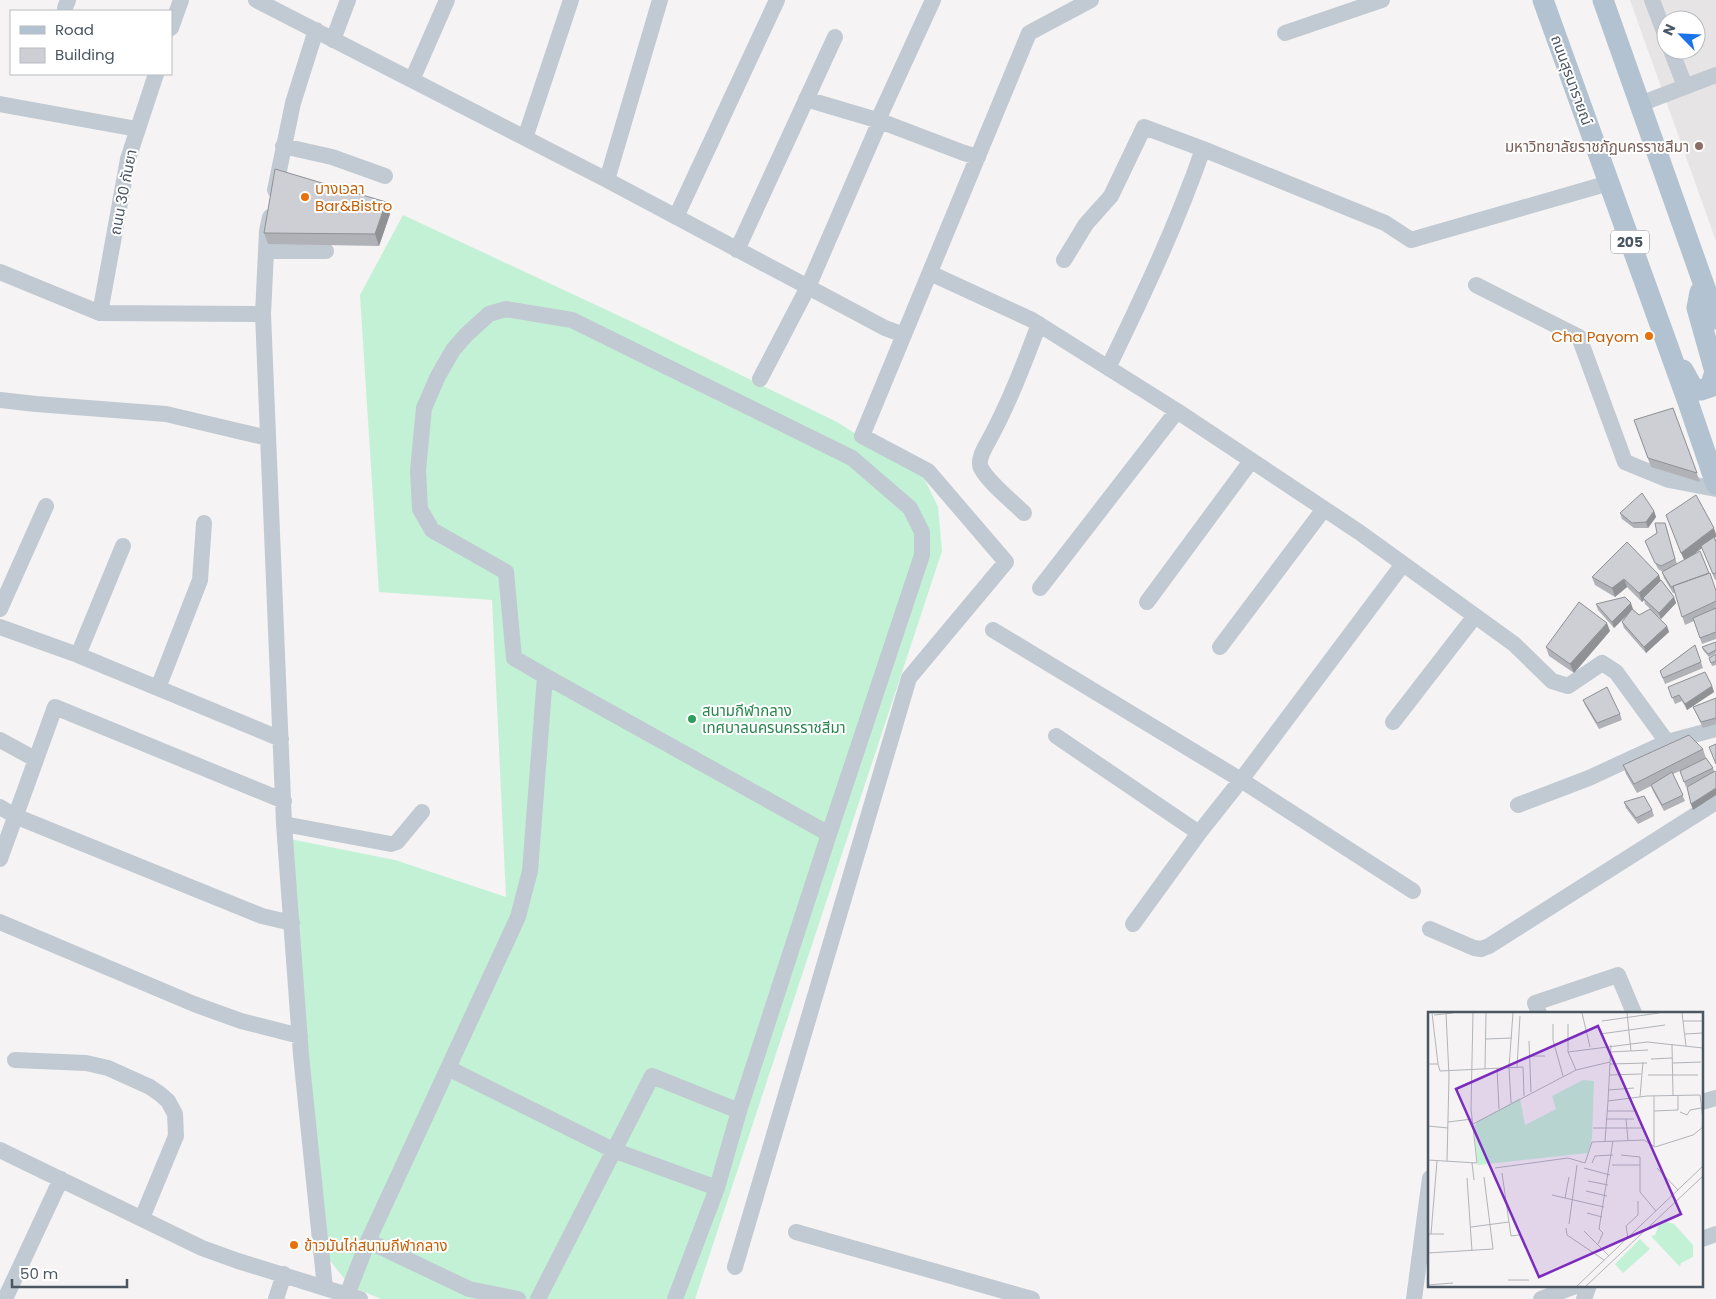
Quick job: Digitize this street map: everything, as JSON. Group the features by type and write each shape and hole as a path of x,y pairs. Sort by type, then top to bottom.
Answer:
{"main road":[{"name":"ถนนสุรนารายณ์","path":"1544,0 1716,484"},
{"name":"ถนนสุรนารายณ์","path":"1603,0 1716,319"},
{"name":"ถนนสุรนารายณ์","path":"1662,329 1694,388 1701,390 1710,387 1715,372 1697,308 1702,280"}],"street":[{"path":"172,25 181,0"},
{"path":"256,0 607,180 885,328 904,335"},
{"path":"333,40 348,0"},
{"path":"412,80 447,0"},
{"path":"525,138 571,0"},
{"path":"607,180 660,0"},
{"path":"676,217 777,0"},
{"path":"760,379 808,287 879,120 933,0"},
{"path":"735,1266 909,678 1006,562 928,471 862,436 1029,33 1091,0"},
{"path":"1285,33 1382,0"},
{"path":"316,30 293,103 267,231 263,314 284,824 300,1036 325,1288"},
{"path":"738,250 835,37"},
{"path":"1673,60 1678,89"},
{"name":"ถนน 30 กันยา","path":"100,313 128,159 156,75"},
{"path":"1640,104 1716,75"},
{"path":"806,99 879,120 978,157"},
{"path":"0,104 137,129"},
{"path":"1064,260 1086,224 1111,196 1144,127 1385,223 1411,240 1609,183"},
{"path":"283,146 332,157 385,176"},
{"path":"1108,368 1153,274 1188,192 1203,149"},
{"path":"266,251 326,251"},
{"path":"0,272 100,313 263,314"},
{"path":"930,274 1039,324 1177,411 1324,509 1476,616 1514,644 1552,681 1568,686 1602,663 1616,672 1667,742"},
{"path":"1476,285 1579,337 1625,462 1669,480 1716,489"},
{"path":"675,1299 717,1188 739,1111 828,834 922,556 922,532 910,508 852,458 572,320 506,309 489,314 453,350 438,376 424,408 418,470 420,509 432,530 506,572 514,658 828,834"},
{"path":"1024,513 980,468 980,462 984,448 1005,410 1039,324"},
{"path":"0,400 166,414 268,438"},
{"path":"1040,588 1177,411"},
{"path":"1147,602 1251,461"},
{"path":"0,609 46,506"},
{"path":"1220,647 1324,509"},
{"path":"158,688 200,580 204,523"},
{"path":"78,655 123,546"},
{"path":"1133,924 1199,833 1403,564"},
{"path":"1393,722 1476,616"},
{"path":"0,627 78,655 281,740"},
{"path":"993,630 1241,780 1413,892"},
{"path":"0,1150 202,1248 354,1297 368,1241 518,917 530,871 545,676"},
{"path":"0,859 55,707 284,801"},
{"path":"1518,805 1589,778 1667,742 1716,730"},
{"path":"1056,736 1199,833"},
{"path":"0,740 35,759"},
{"path":"1430,929 1474,948 1481,949 1489,946 1716,802"},
{"path":"0,807 15,816 262,916 292,923"},
{"path":"284,824 391,844 397,842 422,812"},
{"path":"0,922 194,1004 241,1021 300,1036"},
{"path":"1539,1012 1536,1003 1618,976 1634,1012"},
{"path":"15,1060 86,1063 108,1068 150,1087 168,1101 175,1114 176,1136 142,1218"},
{"path":"448,1068 613,1150 717,1188"},
{"path":"538,1299 652,1076 739,1111"},
{"path":"5,1299 61,1180"},
{"path":"1414,1299 1428,1193"},
{"path":"796,1232 1032,1299"},
{"path":"1704,1238 1716,1234"},
{"path":"368,1241 470,1289 518,1299"},
{"path":"276,1299 284,1274"},
{"path":"1541,1299 1575,1286"},
{"path":"1584,1299 1589,1286"}],"shaded area":[{"name":"มหาวิทยาลัยราชภัฏนครราชสีมา","path":"1630,0 1716,0 1716,241"}],"green space":[{"name":"สนามกีฬากลาง เทศบาลนครนครราชสีมา","path":"403,215 628,320 837,422 923,476 938,507 942,551 695,1299 381,1299 350,1286 321,1249 285,838 395,860 506,897 492,600 379,592 360,295"}],"building":[{"name":"บางเวลา Bar&Bistro","path":"275,169 386,202 375,234 264,233"},
{"path":"1673,408 1697,473 1648,458 1634,420"},
{"path":"1642,493 1654,511 1646,522 1632,523 1620,513"},
{"path":"1696,495 1714,528 1681,553 1666,515"},
{"path":"1655,523 1665,523 1675,559 1661,566 1655,563 1645,541 1657,533"},
{"path":"1714,537 1716,542 1716,573 1713,574 1701,546"},
{"path":"1627,542 1659,575 1639,593 1624,579 1612,588 1592,577"},
{"path":"1700,551 1709,573 1671,587 1662,572"},
{"path":"1710,573 1716,591 1716,601 1682,617 1673,586"},
{"path":"1661,580 1674,597 1659,613 1643,598"},
{"path":"1625,597 1631,603 1612,622 1596,604"},
{"path":"1579,602 1607,623 1570,664 1546,647"},
{"path":"1716,608 1716,632 1700,638 1693,618"},
{"path":"1632,609 1639,615 1650,609 1667,626 1644,647 1622,622"},
{"path":"1716,642 1716,650 1708,654 1702,647"},
{"path":"1695,645 1701,662 1663,678 1660,671"},
{"path":"1716,654 1716,661 1711,663 1709,658"},
{"path":"1705,672 1712,686 1685,704 1679,695 1672,698 1668,687"},
{"path":"1607,687 1620,714 1597,723 1583,700"},
{"path":"1716,698 1716,718 1701,722 1693,707"},
{"path":"1689,735 1703,749 1634,784 1623,765"},
{"path":"1716,744 1716,764 1709,747"},
{"path":"1706,758 1713,768 1684,782 1680,771"},
{"path":"1715,771 1716,788 1691,804 1687,787"},
{"path":"1672,772 1683,795 1662,805 1651,785"},
{"path":"1644,796 1652,810 1636,818 1624,802"}],"place":[{"name":"มหาวิทยาลัยราชภัฏนครราชสีมา","path":"1699,146"},
{"name":"บางเวลา Bar&Bistro","path":"305,197"},
{"name":"Cha Payom","path":"1649,336"},
{"name":"สนามกีฬากลาง เทศบาลนครนครราชสีมา","path":"692,719"},
{"name":"ข้าวมันไก่สนามกีฬากลาง","path":"294,1245"}]}
